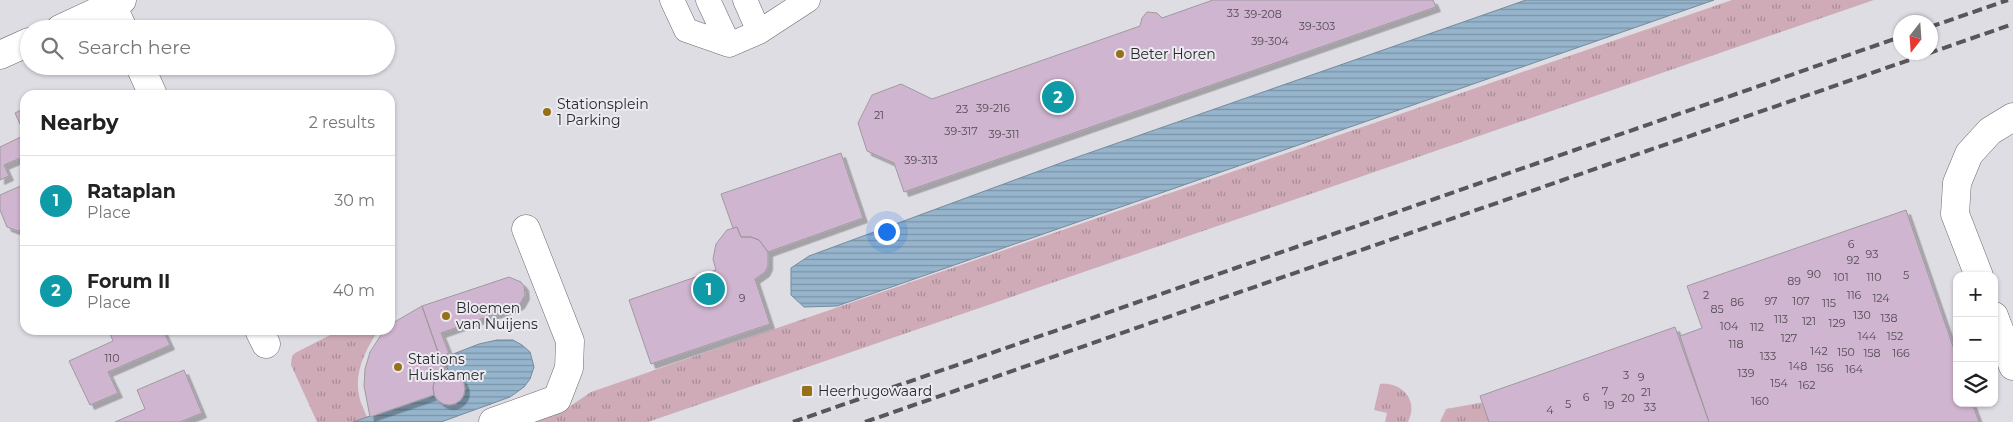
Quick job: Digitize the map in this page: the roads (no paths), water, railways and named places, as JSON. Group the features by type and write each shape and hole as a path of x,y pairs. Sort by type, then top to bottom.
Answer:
{"street":[{"path":"84,20 117,8"},
{"path":"0,55 20,46"},
{"path":"144,75 151,90"},
{"path":"1977,272 1955,214 1957,183 1969,154 1990,131 2013,117"},
{"path":"493,422 557,399 569,368 570,341 526,229"},
{"path":"1994,317 2013,366"}],"lane":[{"path":"672,0 686,30 730,46 760,32 808,0"},
{"path":"708,0 730,46"},
{"path":"745,0 760,32"}],"water":[{"path":"1526,0 1714,0 837,306 804,307 791,295 791,268 809,256 1066,161"},
{"path":"497,340 513,340 522,345 530,352 534,367 530,379 524,387 510,397 441,422 353,422 455,386 443,358 479,344"}],"railway":[{"path":"1938,24 2008,0"},
{"path":"865,422 2013,24"},
{"path":"793,422 1893,39"}],"place":[{"name":"Beter Horen","path":"1120,54"},
{"name":"Forum II","path":"1058,97"},
{"name":"Stationsplein 1 Parking","path":"547,112"},
{"name":"Rataplan","path":"709,289"},
{"name":"Bloemen van Nuijens","path":"446,316"},
{"name":"Stations Huiskamer","path":"398,367"},
{"name":"Heerhugowaard","path":"807,391"}]}
